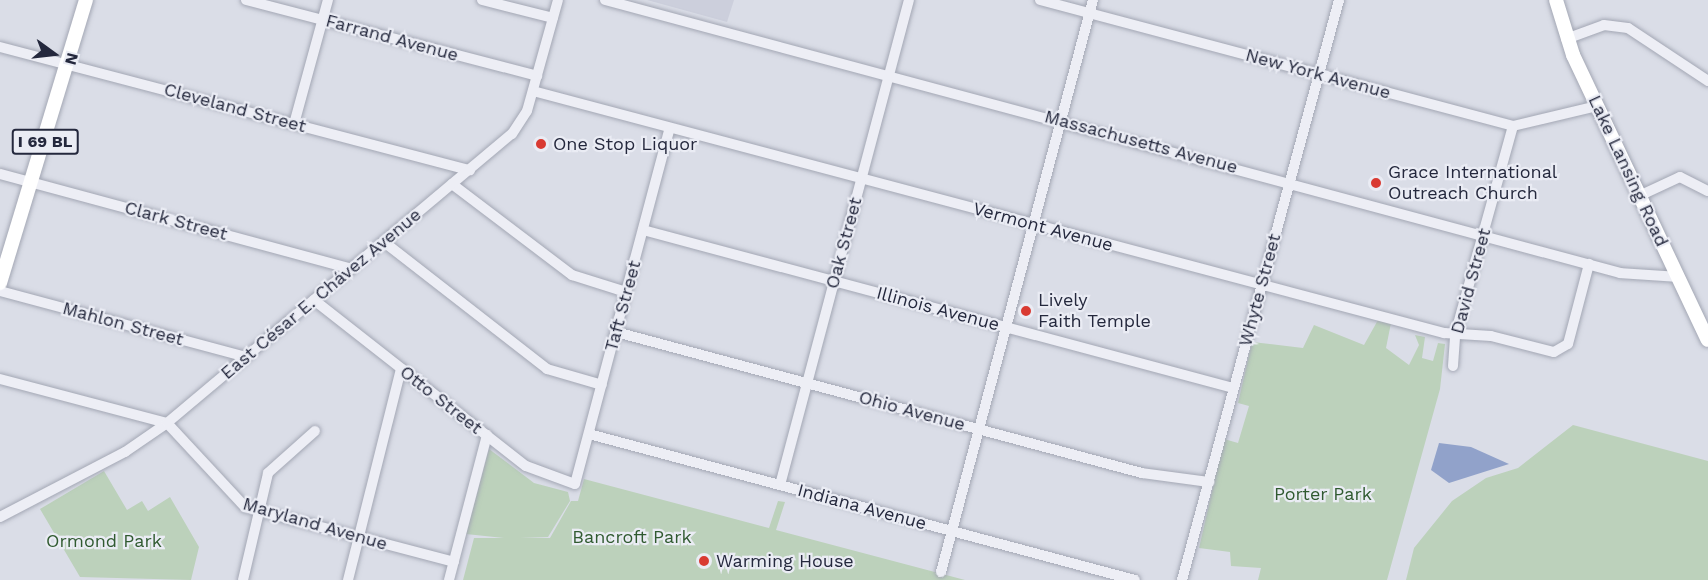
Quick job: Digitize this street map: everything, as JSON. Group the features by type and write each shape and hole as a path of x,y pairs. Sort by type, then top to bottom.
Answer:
{"main road":[{"name":"I 69 BL","path":"0,283 33,183 86,0"},
{"name":"Lake Lansing Road","path":"1556,0 1566,39 1708,340"}],"street":[{"name":"Farrand Avenue","path":"246,0 537,76"},
{"path":"294,124 328,0"},
{"path":"482,0 553,18"},
{"name":"East César E. Chávez Avenue","path":"0,517 125,453 167,423 512,134 533,91 558,0"},
{"name":"Massachusetts Avenue","path":"605,0 1289,181 1630,275 1678,277"},
{"name":"Oak Street","path":"780,485 909,0"},
{"name":"New York Avenue","path":"1040,0 1513,126 1597,106"},
{"path":"941,572 1093,0"},
{"name":"Whyte Street","path":"1182,580 1339,0"},
{"path":"1566,39 1604,25 1628,28 1708,81"},
{"name":"Cleveland Street","path":"0,47 470,170"},
{"name":"Vermont Avenue","path":"533,91 1455,335 1491,336 1554,352 1568,344 1589,264"},
{"name":"David Street","path":"1453,366 1455,335 1513,126"},
{"name":"Taft Street","path":"575,484 670,128"},
{"name":"Clark Street","path":"0,174 351,269"},
{"path":"1639,196 1680,177 1708,191"},
{"path":"452,184 572,275 626,292"},
{"name":"Illinois Avenue","path":"643,230 1233,388"},
{"path":"384,242 547,369 602,385"},
{"name":"Mahlon Street","path":"0,291 246,357"},
{"name":"Otto Street","path":"314,300 536,473 575,484"},
{"name":"Ohio Avenue","path":"616,332 1142,473 1209,482"},
{"path":"348,580 401,369"},
{"path":"0,379 167,423"},
{"name":"Maryland Avenue","path":"167,423 234,500 259,511 454,562"},
{"path":"243,580 271,468 315,431"},
{"name":"Indiana Avenue","path":"589,434 1135,580"},
{"path":"450,580 487,435"}],"shaded area":[{"path":"647,0 734,0 727,22"}],"green space":[{"name":"Porter Park","path":"1378,320 1391,323 1386,348 1409,365 1419,345 1415,335 1425,337 1422,358 1433,361 1438,343 1445,344 1440,389 1387,580 1258,580 1261,568 1231,566 1230,552 1199,548 1224,439 1238,443 1249,406 1238,403 1252,342 1303,348 1314,325 1364,345"},
{"path":"1573,425 1708,461 1708,580 1406,580 1414,548 1452,501 1486,478 1518,468"},
{"name":"Bancroft Park","path":"489,449 534,483 568,492 570,501 548,537 520,538 550,538 571,501 578,501 584,479 769,528 778,501 785,502 776,530 965,580 463,580 474,538 504,538 466,534"},
{"name":"Ormond Park","path":"104,471 127,510 142,501 148,511 170,497 199,547 191,580 80,577 40,509"}],"water":[{"path":"1439,443 1471,447 1509,464 1449,483 1431,470"}],"place":[{"name":"One Stop Liquor","path":"541,144"},
{"name":"Grace International Outreach Church","path":"1376,183"},
{"name":"Lively Faith Temple","path":"1026,311"},
{"name":"Warming House","path":"704,561"}]}
